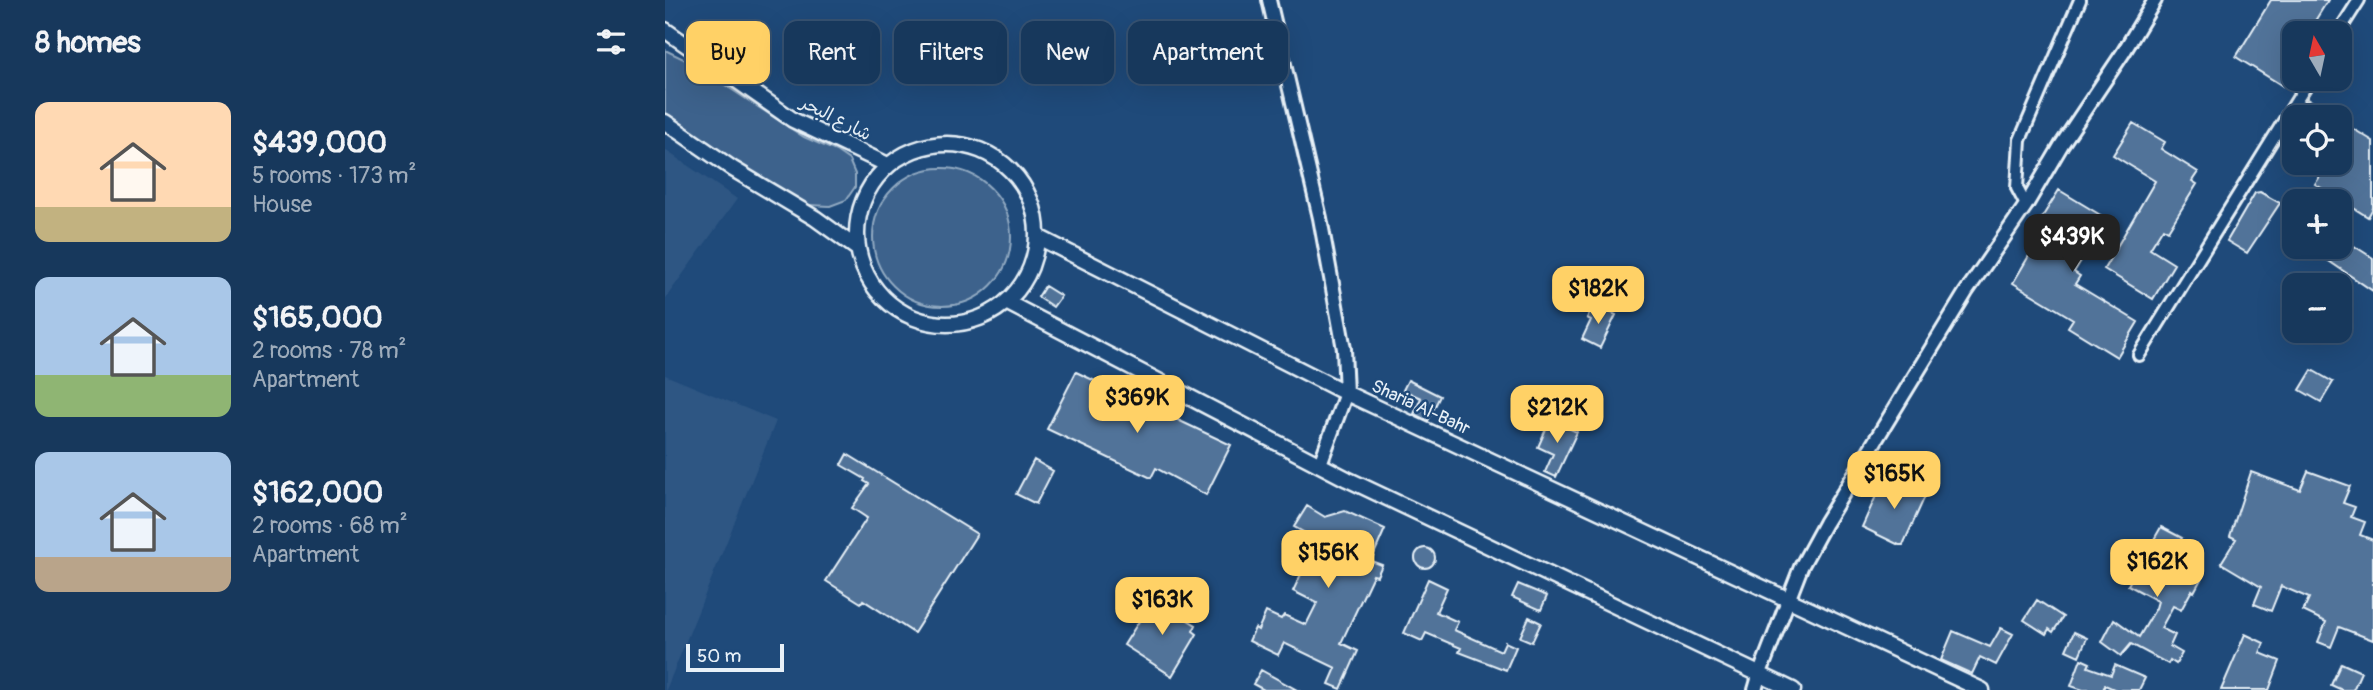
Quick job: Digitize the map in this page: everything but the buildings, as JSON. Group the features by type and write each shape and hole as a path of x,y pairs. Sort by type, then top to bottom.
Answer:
{"main road":[{"name":"شارع البحر","path":"665,30 793,120 888,165"},
{"path":"665,122 733,169 815,218 858,249"},
{"path":"943,144 973,147 1000,160 1021,181 1034,208 1038,237 1034,261 1023,284 1006,302 983,317 957,323 929,322 904,313 882,297 866,274 858,249 858,218 869,189 888,165 914,150 943,144"},
{"name":"Sharia Al-Bahr","path":"1038,237 1346,393 1982,690"},
{"path":"1006,302 1347,479 1793,690"}],"street":[{"path":"1269,0 1320,218 1342,336 1346,393 1320,464"},
{"path":"2026,205 2017,188 2019,140 2080,0"},
{"path":"1755,690 1801,566 1825,523 1966,292 2026,205 2155,0"},
{"path":"2346,21 2359,0"},
{"path":"2139,355 2303,91"}],"shaded area":[{"path":"665,50 686,60 686,84 723,84 804,137 849,160 855,174 855,187 846,200 830,206 809,205 752,173 665,112"},
{"path":"665,150 737,199 665,299"},
{"path":"942,168 969,173 991,188 1006,210 1011,237 1006,264 991,286 969,301 942,306 915,301 893,286 878,264 873,237 878,210 893,188 915,173"},
{"path":"665,375 776,421 666,690 665,690"}]}
